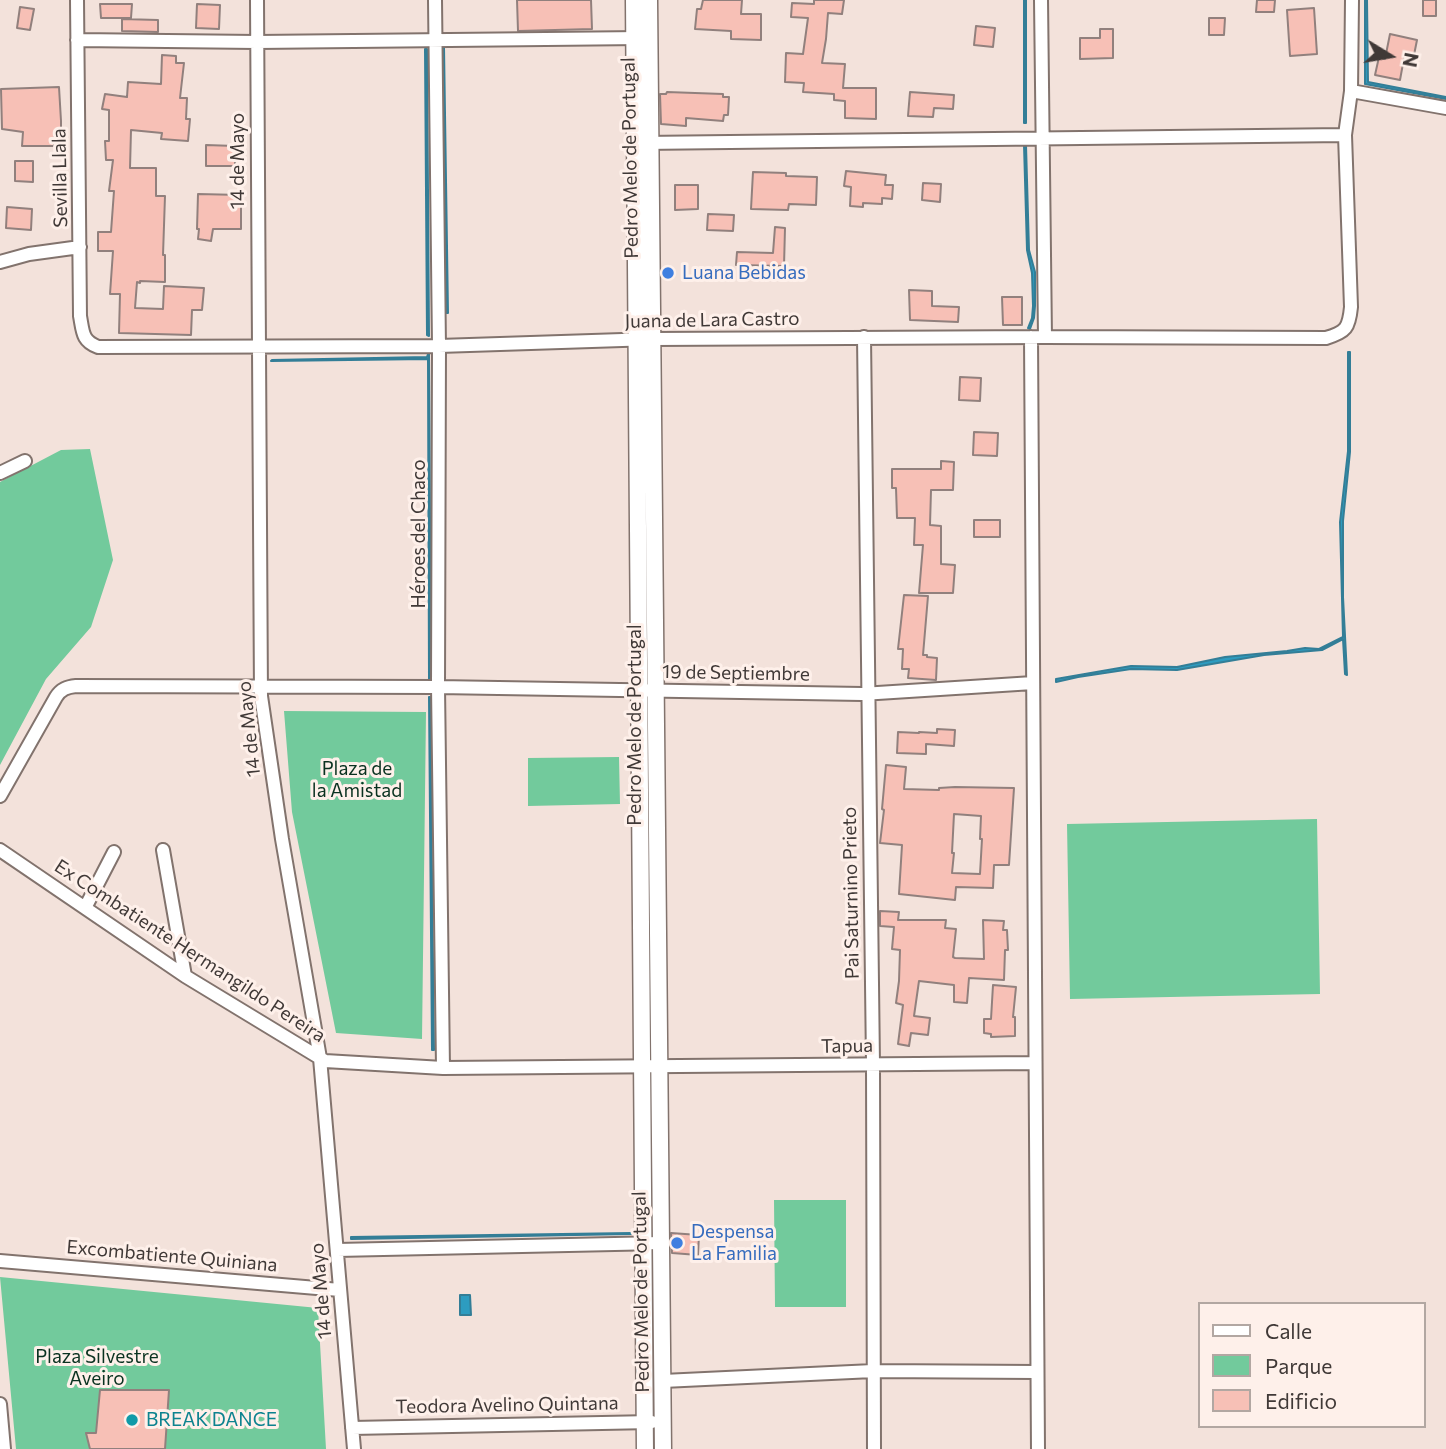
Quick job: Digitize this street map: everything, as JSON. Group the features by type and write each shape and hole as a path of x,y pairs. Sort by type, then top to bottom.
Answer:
{"street":[{"name":"Sevilla Llala","path":"77,0 80,316 82,330 89,344 98,347"},
{"name":"14 de Mayo","path":"257,0 261,696 282,839 320,1058 354,1449"},
{"name":"Héroes del Chaco","path":"435,0 439,346 438,687 443,1068"},
{"name":"Pedro Melo de Portugal","path":"634,0 642,38"},
{"name":"Pedro Melo de Portugal","path":"645,1449 642,1067 656,691 653,339 643,143 642,38 649,0"},
{"path":"1038,1449 1033,682 1042,137 1041,0"},
{"path":"643,143 1345,135 1351,91 1352,0"},
{"path":"77,40 257,42 642,38"},
{"path":"1351,91 1446,108"},
{"name":"Juana de Lara Castro","path":"98,347 439,346 636,339 864,337 1326,338 1341,334 1350,322 1345,135"},
{"name":"Pedro Melo de Portugal","path":"643,143 636,339 639,690 659,1068 663,1449"},
{"path":"0,262 29,254 80,247"},
{"name":"Pai Saturnino Prieto","path":"864,337 873,1064 874,1449"},
{"path":"0,473 24,461"},
{"name":"19 de Septiembre","path":"0,796 56,697 67,687 438,687 868,694 1033,682"},
{"name":"Ex Combatiente Hermangildo Pereira","path":"0,850 185,976 325,1061 443,1068 659,1068"},
{"path":"163,850 185,976"},
{"path":"85,908 114,852"},
{"name":"Tapua","path":"659,1068 1035,1063"},
{"path":"337,1250 661,1243"},
{"name":"Excombatiente Quiniana","path":"0,1261 340,1290"},
{"path":"663,1381 873,1371 1037,1372"},
{"path":"0,1405 4,1449"},
{"name":"Teodora Avelino Quintana","path":"352,1428 663,1421"}],"green space":[{"path":"90,449 113,560 91,627 46,679 0,765 0,482 61,450"},
{"name":"Plaza de la Amistad","path":"284,711 426,712 422,1039 336,1033 292,812"},
{"path":"619,757 620,804 528,806 528,758"},
{"path":"1317,819 1320,994 1070,999 1067,824"},
{"path":"650,891 652,1051 651,1052 647,892"},
{"path":"650,1081 652,1082 653,1230 650,1229"},
{"path":"774,1200 846,1200 846,1307 775,1307"},
{"path":"651,1262 654,1263 655,1408 652,1410"},
{"name":"Plaza Silvestre Aveiro","path":"0,1277 318,1308 326,1449 16,1449"}],"water":[{"path":"1026,0 1026,123 1024,123"},
{"path":"1365,0 1368,82 1446,99 1365,84"},
{"path":"444,47 448,313 442,48"},
{"path":"427,49 429,336 427,335"},
{"path":"1024,145 1029,250 1035,272 1034,318 1030,329 1028,328 1033,306 1032,273 1027,250"},
{"path":"1348,352 1350,452 1343,521 1347,675 1343,639 1322,650 1264,655 1177,670 1131,669 1056,682 1056,679 1131,666 1177,667 1225,657 1305,648 1319,649 1343,637 1340,522 1348,451"},
{"path":"428,354 431,680 428,359 271,361 427,357"},
{"path":"430,697 434,1050 432,1050"},
{"path":"632,1234 351,1239 351,1237"},
{"path":"460,1295 470,1295 471,1315 460,1315"}],"building":[{"path":"517,0 591,0 592,29 518,31"},
{"path":"703,0 742,0 741,14 761,14 761,40 731,39 731,31 695,29 697,9 701,9"},
{"path":"814,0 844,0 842,14 828,13 822,63 845,64 843,88 876,88 876,119 845,118 845,101 834,100 834,94 803,92 804,83 785,82 786,53 803,54 808,18 791,17 792,3 814,4"},
{"path":"1257,0 1275,0 1274,12 1256,12"},
{"path":"1423,0 1436,0 1436,16 1423,16"},
{"path":"100,4 132,4 131,18 101,18"},
{"path":"197,4 220,5 219,29 196,28"},
{"path":"20,7 34,9 30,30 17,28"},
{"path":"1314,8 1317,54 1290,56 1287,10"},
{"path":"1209,18 1225,18 1224,35 1209,35"},
{"path":"122,19 158,20 158,32 122,31"},
{"path":"976,26 995,28 993,47 974,45"},
{"path":"1100,29 1113,29 1113,58 1080,59 1080,38 1100,38"},
{"path":"1390,34 1417,40 1413,60 1404,58 1400,80 1375,75 1379,57 1385,59"},
{"path":"162,55 176,56 176,63 184,63 180,98 187,98 186,119 190,119 188,141 161,139 162,133 131,130 130,168 156,168 156,196 165,196 165,282 137,282 135,308 163,309 164,286 204,288 202,310 192,310 191,335 119,333 120,294 110,294 113,251 98,251 98,232 111,232 114,191 109,191 113,160 106,160 105,141 109,141 109,110 102,109 105,94 127,97 128,82 161,84"},
{"path":"59,87 61,138 54,137 54,146 22,146 23,132 2,129 1,89"},
{"path":"910,92 954,95 953,109 934,108 933,117 908,116"},
{"path":"660,94 723,94 723,97 729,97 728,115 724,115 723,121 686,118 686,126 661,124"},
{"path":"206,145 235,146 235,166 206,166"},
{"path":"15,161 33,161 33,182 15,181"},
{"path":"846,171 886,175 885,185 893,185 892,199 882,198 882,204 863,203 863,207 850,206 851,187 844,186"},
{"path":"753,172 817,177 816,205 789,204 788,210 751,209"},
{"path":"923,183 941,184 940,202 922,200"},
{"path":"675,185 698,185 698,209 675,210"},
{"path":"198,194 241,195 241,229 213,229 211,241 198,239"},
{"path":"7,207 32,209 31,230 6,228"},
{"path":"708,214 734,215 733,231 707,230"},
{"path":"775,227 785,228 784,266 736,265 737,252 773,253"},
{"path":"909,290 932,291 932,306 959,307 958,322 910,320"},
{"path":"1002,297 1022,297 1022,325 1003,325"},
{"path":"960,377 981,378 980,401 959,400"},
{"path":"974,432 998,433 997,456 973,455"},
{"path":"941,461 954,462 953,490 931,490 930,525 941,526 941,564 955,565 953,593 919,593 923,545 914,545 915,518 897,518 892,469 941,469"},
{"path":"974,520 1000,520 1000,537 974,537"},
{"path":"904,595 928,596 923,655 937,658 936,680 908,678 909,669 902,669 903,649 898,649"},
{"path":"937,729 955,730 954,746 926,744 926,754 897,753 898,732 937,733"},
{"path":"886,765 906,767 904,789 1014,788 1009,865 994,865 993,888 956,887 955,900 899,894 902,845 880,843","holes":["954,814 981,816 980,874 952,873"]},
{"path":"880,911 899,912 898,920 946,920 945,928 956,929 955,958 984,959 983,920 1004,921 1003,930 1007,930 1008,950 1005,950 1004,980 969,978 967,1003 954,1002 954,985 919,981 914,1016 930,1018 928,1035 911,1033 909,1046 898,1044 903,1005 896,1003 900,950 892,949 894,927 880,926"},
{"path":"993,985 1016,987 1013,1017 1015,1036 991,1037 991,1034 984,1033 984,1019 991,1019"},
{"path":"671,1233 699,1235 698,1255 672,1253"},
{"name":"BREAK DANCE","path":"100,1390 169,1390 165,1449 90,1449 86,1433 96,1433"}],"place":[{"name":"Luana Bebidas","path":"668,273"},
{"name":"Despensa La Familia","path":"677,1243"},
{"name":"BREAK DANCE","path":"132,1420"}]}
